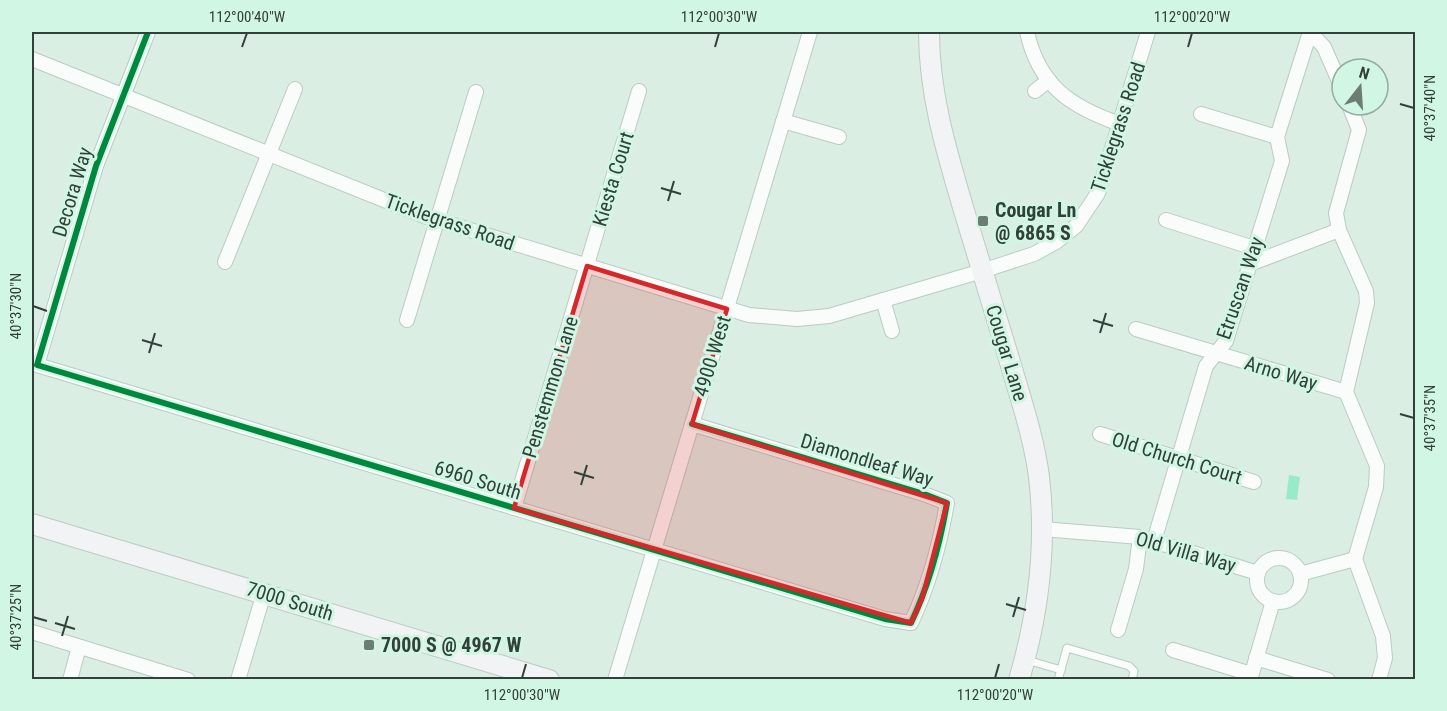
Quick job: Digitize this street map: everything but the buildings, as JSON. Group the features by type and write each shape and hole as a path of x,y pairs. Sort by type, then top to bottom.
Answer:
{"main road":[{"name":"Cougar Lane","path":"929,32 932,86 938,117 1031,435 1039,479 1042,529 1036,604 1019,680"},
{"name":"7000 South","path":"32,524 549,680"}],"street":[{"name":"Decora Way","path":"37,365 96,166 147,32"},
{"name":"4900 West","path":"615,680 810,32"},
{"path":"1027,32 1036,59 1049,80 1062,94 1084,110 1120,124"},
{"name":"Ticklegrass Road","path":"32,59 438,221 727,309 765,318 797,319 829,316 982,271 1045,249 1076,226 1098,193 1148,32"},
{"path":"1310,32 1324,47 1330,61"},
{"name":"Etruscan Way","path":"1118,630 1136,569 1177,458 1206,366 1226,341 1282,161 1277,137 1310,32"},
{"path":"1035,91 1049,80"},
{"path":"225,262 295,89"},
{"name":"Kiesta Court","path":"587,266 639,91"},
{"path":"407,320 476,92"},
{"path":"1201,114 1277,137"},
{"path":"1354,117 1359,130 1336,213 1339,230 1366,291 1368,303 1346,392 1377,466 1378,476 1355,559 1383,636 1385,658 1379,680"},
{"path":"783,121 839,137"},
{"path":"1166,220 1254,248"},
{"path":"1250,264 1339,230"},
{"name":"Penstemmon Lane","path":"514,508 587,266"},
{"path":"883,300 892,331"},
{"name":"Arno Way","path":"1136,328 1346,392"},
{"name":"6960 South","path":"37,365 885,619 911,623"},
{"name":"Diamondleaf Way","path":"692,424 948,503 922,599 911,623"},
{"name":"Old Church Court","path":"1100,434 1254,482"},
{"name":"Old Villa Way","path":"1042,529 1147,539 1258,573"},
{"name":"Old Villa Way","path":"1273,601 1258,588 1258,573 1265,562 1279,558 1292,562 1300,574"},
{"path":"1173,650 1250,677 1273,601 1286,601 1297,593 1300,587 1300,574 1355,559"},
{"path":"238,680 264,593"},
{"path":"32,632 188,680"},
{"path":"70,680 80,647"},
{"path":"1256,658 1328,680"}],"lane":[{"path":"1058,680 1067,648 1129,666 1134,671 1132,680"},
{"path":"1025,659 1061,670"}],"highlighted area":[{"path":"587,266 727,309 692,424 947,503 922,599 911,623 514,508"}],"shaded area":[{"path":"1289,475 1300,477 1297,500 1286,499"}],"cycle path":[{"path":"148,32 96,166 37,365 885,619 911,623 933,564 947,503 692,424"}],"place":[{"name":"Cougar Ln @ 6865 S","path":"983,221"},
{"name":"7000 S @ 4967 W","path":"369,645"}]}
